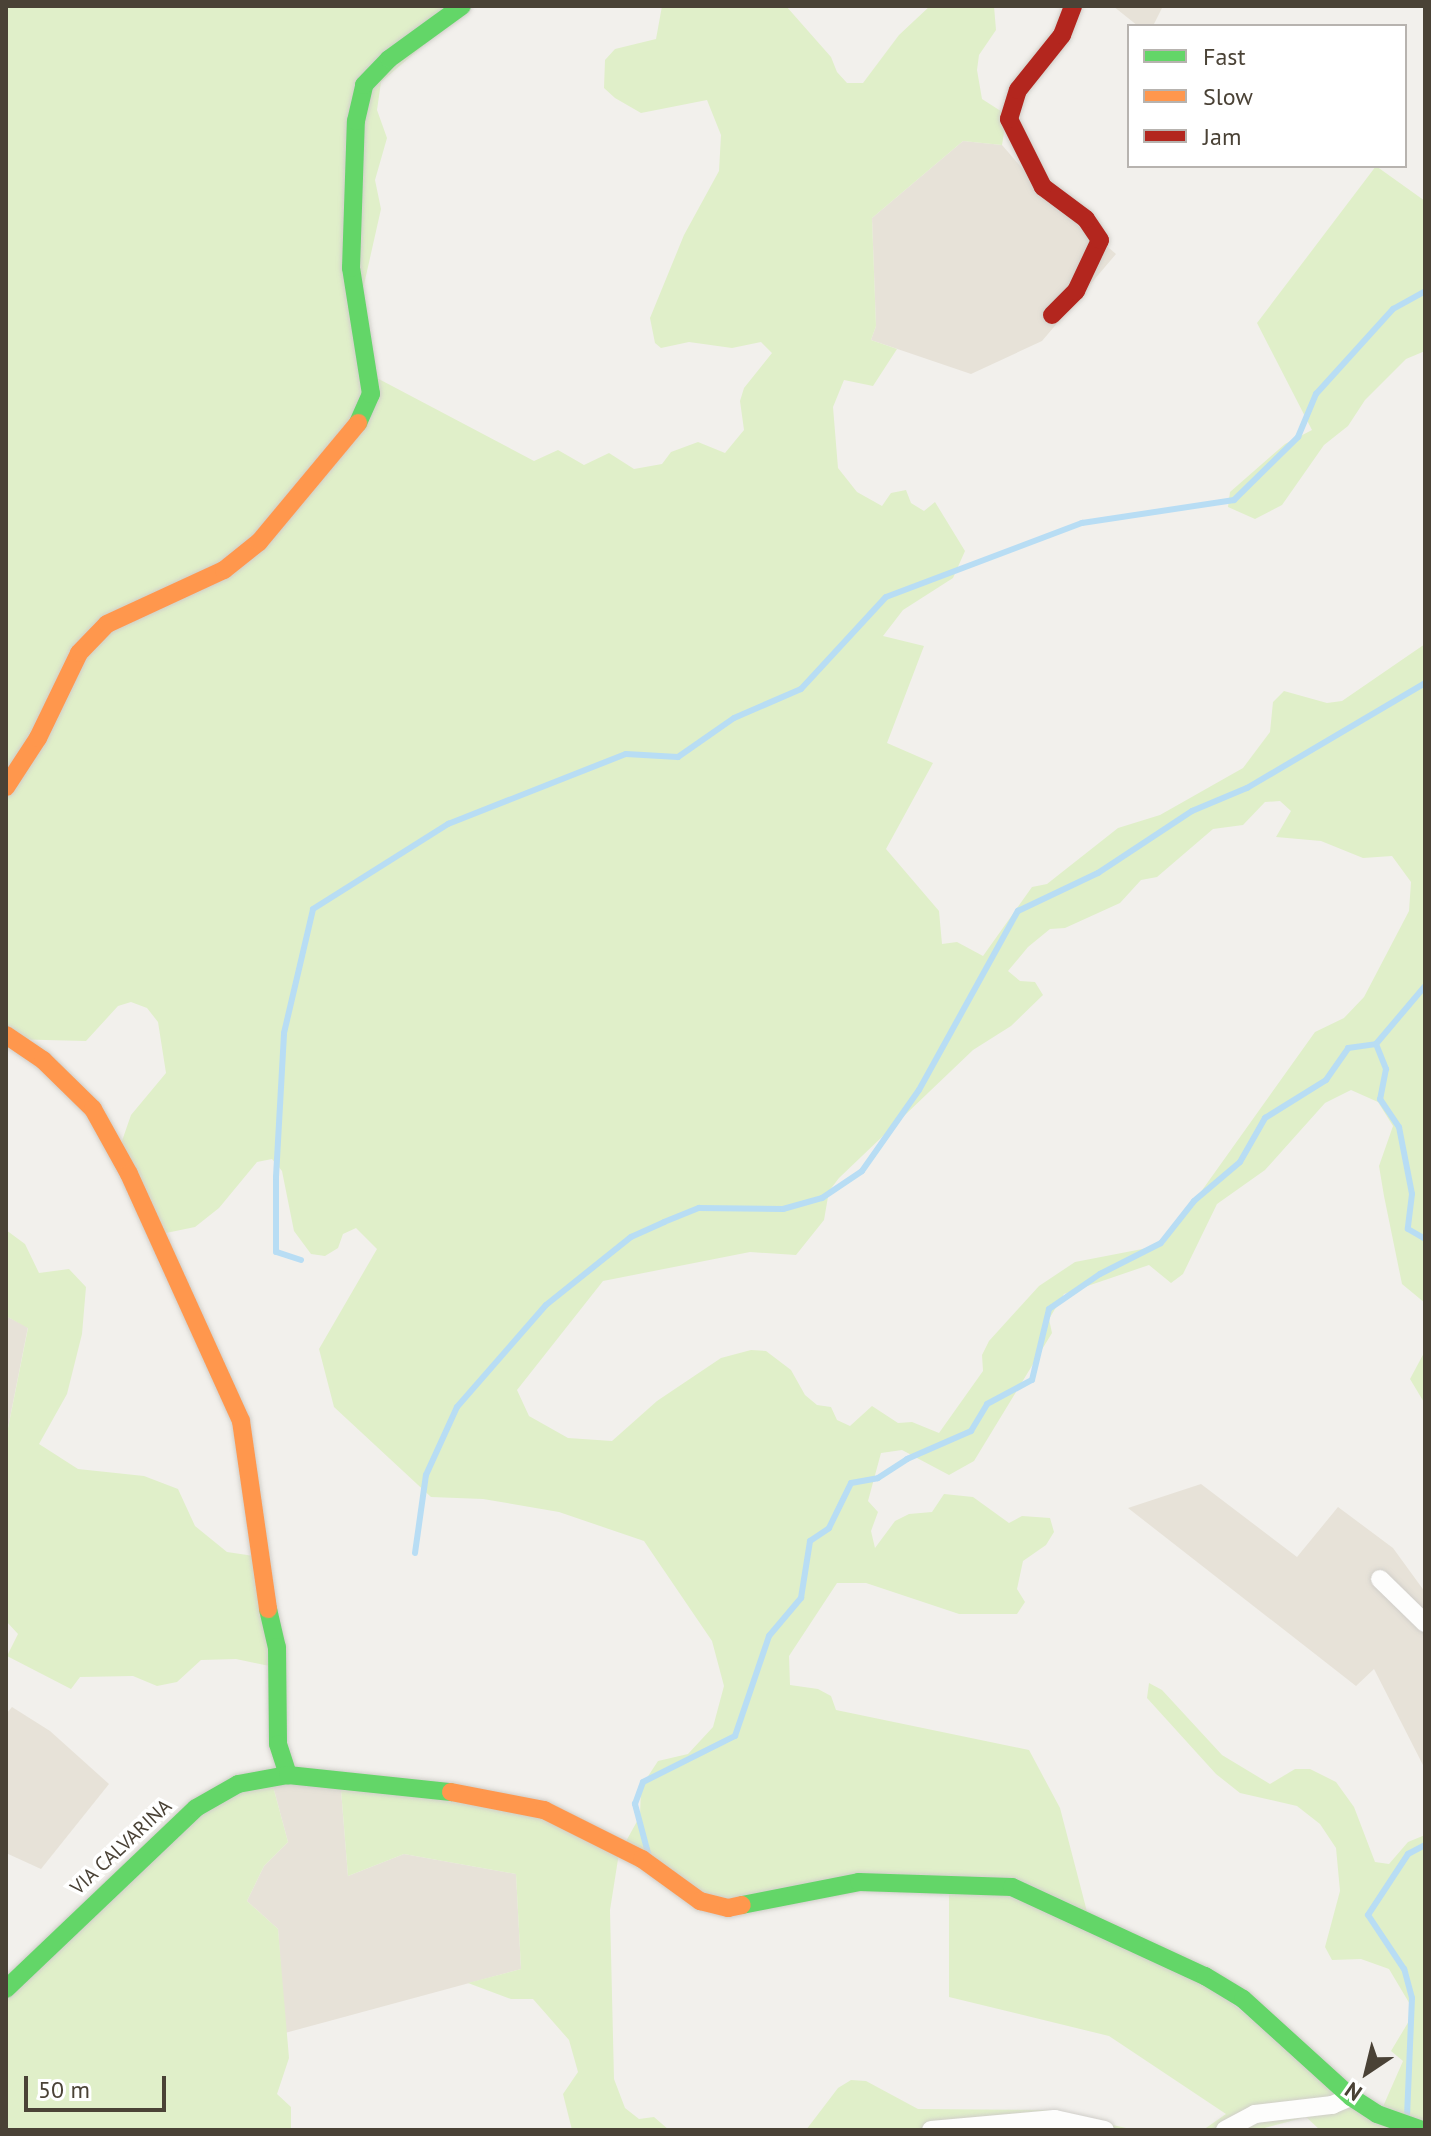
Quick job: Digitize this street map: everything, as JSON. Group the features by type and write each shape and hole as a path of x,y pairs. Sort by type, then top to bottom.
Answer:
{"street":[{"path":"6,787 88,643 107,624 224,570 259,542 335,457 359,422 371,394 351,268 356,121 364,85 389,59 462,6"},
{"path":"1052,315 1076,291 1100,240 1086,219 1043,187 1009,119 1018,90 1062,35 1073,6"},
{"path":"6,1035 43,1060 93,1109 129,1174 241,1421 258,1567 277,1647 278,1744 288,1775"},
{"path":"1380,1579 1425,1623"},
{"name":"VIA CALVARINA","path":"6,1989 196,1808 238,1784 288,1775 482,1795 544,1810 631,1852 700,1901 728,1908 859,1882 1012,1887 1205,1976 1243,1999 1351,2097 1377,2114 1422,2130"},
{"path":"1225,2130 1255,2114 1332,2105 1351,2097"},
{"path":"931,2130 1055,2119 1105,2130"}],"shaded area":[{"path":"1113,6 1163,6 1154,24 1136,24"},
{"path":"963,141 1002,145 1042,191 1116,254 1042,341 971,374 871,340 876,326 872,218"},
{"path":"6,1316 28,1327 6,1438"},
{"path":"1201,1484 1297,1557 1338,1507 1393,1548 1425,1592 1425,1769 1374,1669 1356,1686 1128,1508"},
{"path":"12,1707 50,1731 109,1784 41,1869 6,1853 6,1714"},
{"path":"270,1775 341,1790 348,1876 404,1854 516,1874 521,1969 285,2033 278,1929 247,1901 264,1866 288,1842"}],"green space":[{"path":"6,6 469,6 381,82 377,110 387,138 375,180 381,209 363,289 375,377 534,461 558,450 584,465 609,453 634,469 662,464 671,452 698,442 725,453 744,430 740,401 744,388 772,353 761,342 732,348 689,342 661,348 655,343 650,318 684,235 719,171 721,135 707,100 641,113 615,98 604,88 605,60 615,49 656,39 662,6 786,6 831,57 837,72 847,83 863,83 899,35 930,6 994,6 996,30 979,55 977,70 982,99 1007,115 1002,145 963,141 872,218 876,326 871,340 897,349 873,386 844,380 833,407 838,468 857,492 882,506 891,493 906,490 911,503 924,511 935,502 965,551 953,578 903,610 883,636 924,646 887,743 933,763 886,849 939,911 942,944 957,942 983,956 1032,887 1047,884 1118,828 1160,815 1243,768 1270,732 1273,702 1284,691 1327,703 1342,701 1425,644 1425,1303 1402,1284 1384,1196 1379,1166 1393,1126 1378,1102 1351,1090 1325,1103 1265,1170 1217,1204 1183,1274 1171,1283 1149,1265 1064,1294 1049,1319 1052,1333 974,1461 949,1475 902,1450 881,1453 868,1501 878,1512 871,1531 875,1548 895,1521 909,1514 932,1512 944,1494 973,1497 1009,1523 1022,1516 1050,1518 1054,1532 1046,1545 1023,1561 1017,1589 1025,1602 1017,1614 959,1614 866,1583 837,1583 789,1656 790,1685 818,1689 831,1696 836,1710 1029,1750 1060,1808 1091,1927 1185,1967 1378,2118 1403,2061 1391,2051 1409,2021 1411,2006 1389,1969 1361,1959 1332,1960 1325,1947 1340,1891 1336,1848 1320,1824 1297,1806 1240,1793 1216,1774 1147,1698 1149,1683 1162,1690 1222,1755 1270,1784 1295,1769 1310,1769 1336,1782 1354,1807 1375,1862 1389,1864 1408,1842 1425,1835 1425,2130 1320,2130 1306,2117 1257,2130 1203,2130 1226,2114 1109,2036 949,1997 949,1887 853,1882 727,1910 619,1853 610,1910 614,2079 625,2108 639,2119 654,2117 669,2130 572,2130 563,2094 578,2072 569,2040 533,1999 511,1999 468,1983 521,1969 516,1874 404,1854 348,1876 341,1790 529,1808 620,1852 640,1816 641,1787 658,1761 688,1754 713,1727 724,1686 712,1641 644,1541 559,1512 483,1499 431,1497 334,1407 319,1349 377,1249 356,1228 343,1234 338,1248 325,1256 311,1254 294,1231 282,1171 272,1159 257,1162 219,1208 195,1227 166,1233 115,1161 131,1115 166,1073 158,1022 147,1008 131,1002 118,1006 86,1041 6,1039","holes":["1280,801 1291,811 1276,837 1321,841 1363,858 1392,856 1411,882 1409,911 1364,997 1344,1018 1315,1032 1163,1245 1075,1262 1039,1286 989,1341 982,1355 983,1371 939,1433 912,1422 898,1423 872,1406 850,1426 837,1420 831,1407 817,1405 805,1395 791,1370 766,1351 751,1350 721,1358 657,1401 612,1441 568,1438 529,1416 517,1390 603,1281 750,1252 796,1255 824,1220 829,1191 839,1178 973,1050 1011,1026 1043,995 1035,982 1020,981 1008,971 1028,947 1050,929 1065,928 1120,903 1141,880 1157,877 1213,829 1243,825 1265,802"]},
{"path":"1374,168 1425,201 1425,351 1406,359 1365,400 1348,426 1324,445 1282,505 1255,519 1228,507 1230,492 1285,444 1312,430 1257,323"},
{"path":"6,1230 25,1244 39,1273 69,1269 86,1287 82,1334 67,1394 39,1444 78,1469 144,1476 178,1489 195,1526 227,1552 254,1556 274,1667 236,1659 201,1660 177,1682 157,1686 133,1676 80,1677 71,1689 7,1656 18,1634 6,1621 6,1438 28,1328 6,1316"},
{"path":"1425,1351 1425,1404 1410,1379"},
{"path":"270,1775 288,1842 264,1866 247,1901 278,1929 289,2058 277,2094 291,2107 291,2130 6,2130 6,1987 156,1838"},
{"path":"851,2080 866,2081 918,2109 1046,2110 1135,2130 806,2130 838,2088"}],"waterway":[{"path":"301,1260 276,1252 276,1177 284,1033 313,909 448,824 626,754 678,757 734,718 801,689 886,597 1082,523 1234,500 1298,437 1316,394 1393,309 1425,291"},
{"path":"415,1553 426,1475 457,1407 546,1305 631,1237 664,1222 699,1208 783,1209 822,1198 862,1171 919,1090 1018,911 1098,873 1192,811 1247,788 1425,683"},
{"path":"648,1853 635,1804 643,1782 735,1736 769,1636 801,1598 810,1541 829,1528 851,1483 878,1478 907,1459 971,1431 987,1404 1032,1380 1049,1309 1100,1274 1161,1243 1194,1201 1240,1162 1265,1118 1326,1080 1348,1048 1376,1044 1425,986"},
{"path":"1376,1044 1386,1069 1380,1099 1399,1127 1412,1194 1408,1229 1425,1239"},
{"path":"1407,2117 1412,1998 1404,1969 1368,1915 1408,1854 1425,1845"}],"traffic: fast":[{"path":"358,423 371,394 351,268 356,121 364,85 389,59 462,6"},
{"path":"268,1609 277,1647 278,1744 288,1775"},
{"path":"6,1989 196,1808 238,1784 288,1775 451,1792"},
{"path":"742,1905 859,1882 1012,1887 1205,1976 1243,1999 1351,2097 1377,2114 1422,2130"}],"traffic: slow":[{"path":"6,787 38,738 79,653 107,624 224,570 259,542 358,423"},
{"path":"6,1035 43,1060 93,1109 129,1174 241,1421 268,1609"},
{"path":"451,1792 544,1810 642,1859 700,1901 728,1908 742,1905"}],"traffic: jam":[{"path":"1052,315 1076,291 1100,240 1086,219 1043,187 1009,119 1018,90 1062,35 1073,6"}]}
